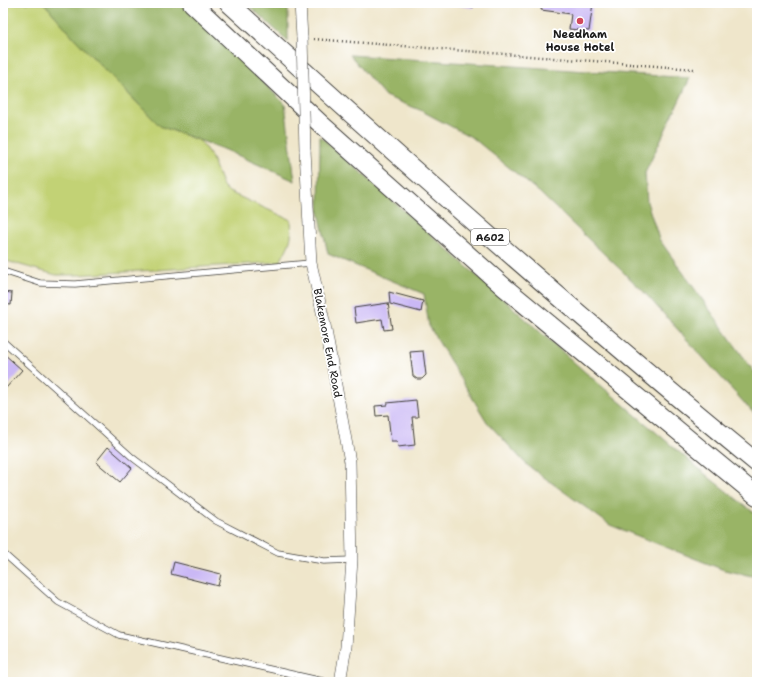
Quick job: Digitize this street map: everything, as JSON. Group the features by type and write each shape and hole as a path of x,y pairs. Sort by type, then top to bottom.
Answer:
{"main road":[{"name":"A602","path":"192,3 323,126 504,287 757,496"},
{"name":"A602","path":"229,3 344,108 512,257 665,388 757,463"}],"street":[{"name":"Blakemore End Road","path":"300,3 305,150 311,263 326,325 350,462 352,560 346,647 340,682"}],"lane":[{"path":"3,271 40,283 75,284 311,263"},
{"path":"3,341 133,458 216,522 278,553 324,561 352,560"},
{"path":"3,553 58,602 119,635 327,682"}],"path":[{"path":"302,38 694,69"}],"green space":[{"path":"3,3 44,3 77,41 160,126 200,141 211,156 223,186 229,192 291,220 291,238 280,262 77,275 56,275 3,260"},
{"path":"44,3 182,3 285,104 295,181 226,150 160,126 77,41"},
{"path":"246,3 288,3 288,41"},
{"path":"350,55 690,78 645,173 647,202 659,239 757,376 757,417 642,290 539,192 473,138 420,110 385,96"},
{"path":"320,136 585,372 711,479 757,515 757,577 724,570 610,525 527,465 487,422 429,326 424,294 328,254 319,212"}],"building":[{"path":"454,3 473,3 473,8 454,5"},
{"name":"Needham House Hotel","path":"542,3 593,3 589,31 569,29 571,14 541,10"},
{"name":"Needham House Hotel","path":"614,3 635,3 635,6"},
{"path":"3,292 12,293 11,305 3,304"},
{"path":"389,292 423,301 421,312 390,304"},
{"path":"388,303 392,329 384,330 382,319 356,323 354,308"},
{"path":"423,351 426,375 422,379 417,379 413,376 410,352"},
{"path":"3,353 22,370 6,388 3,386"},
{"path":"416,400 418,417 412,417 415,445 398,447 397,441 391,441 388,415 376,416 375,406 387,405 387,403"},
{"path":"108,447 132,468 120,482 96,462"},
{"path":"174,562 221,574 218,586 171,574"}],"place":[{"name":"Needham House Hotel","path":"580,21"}]}
